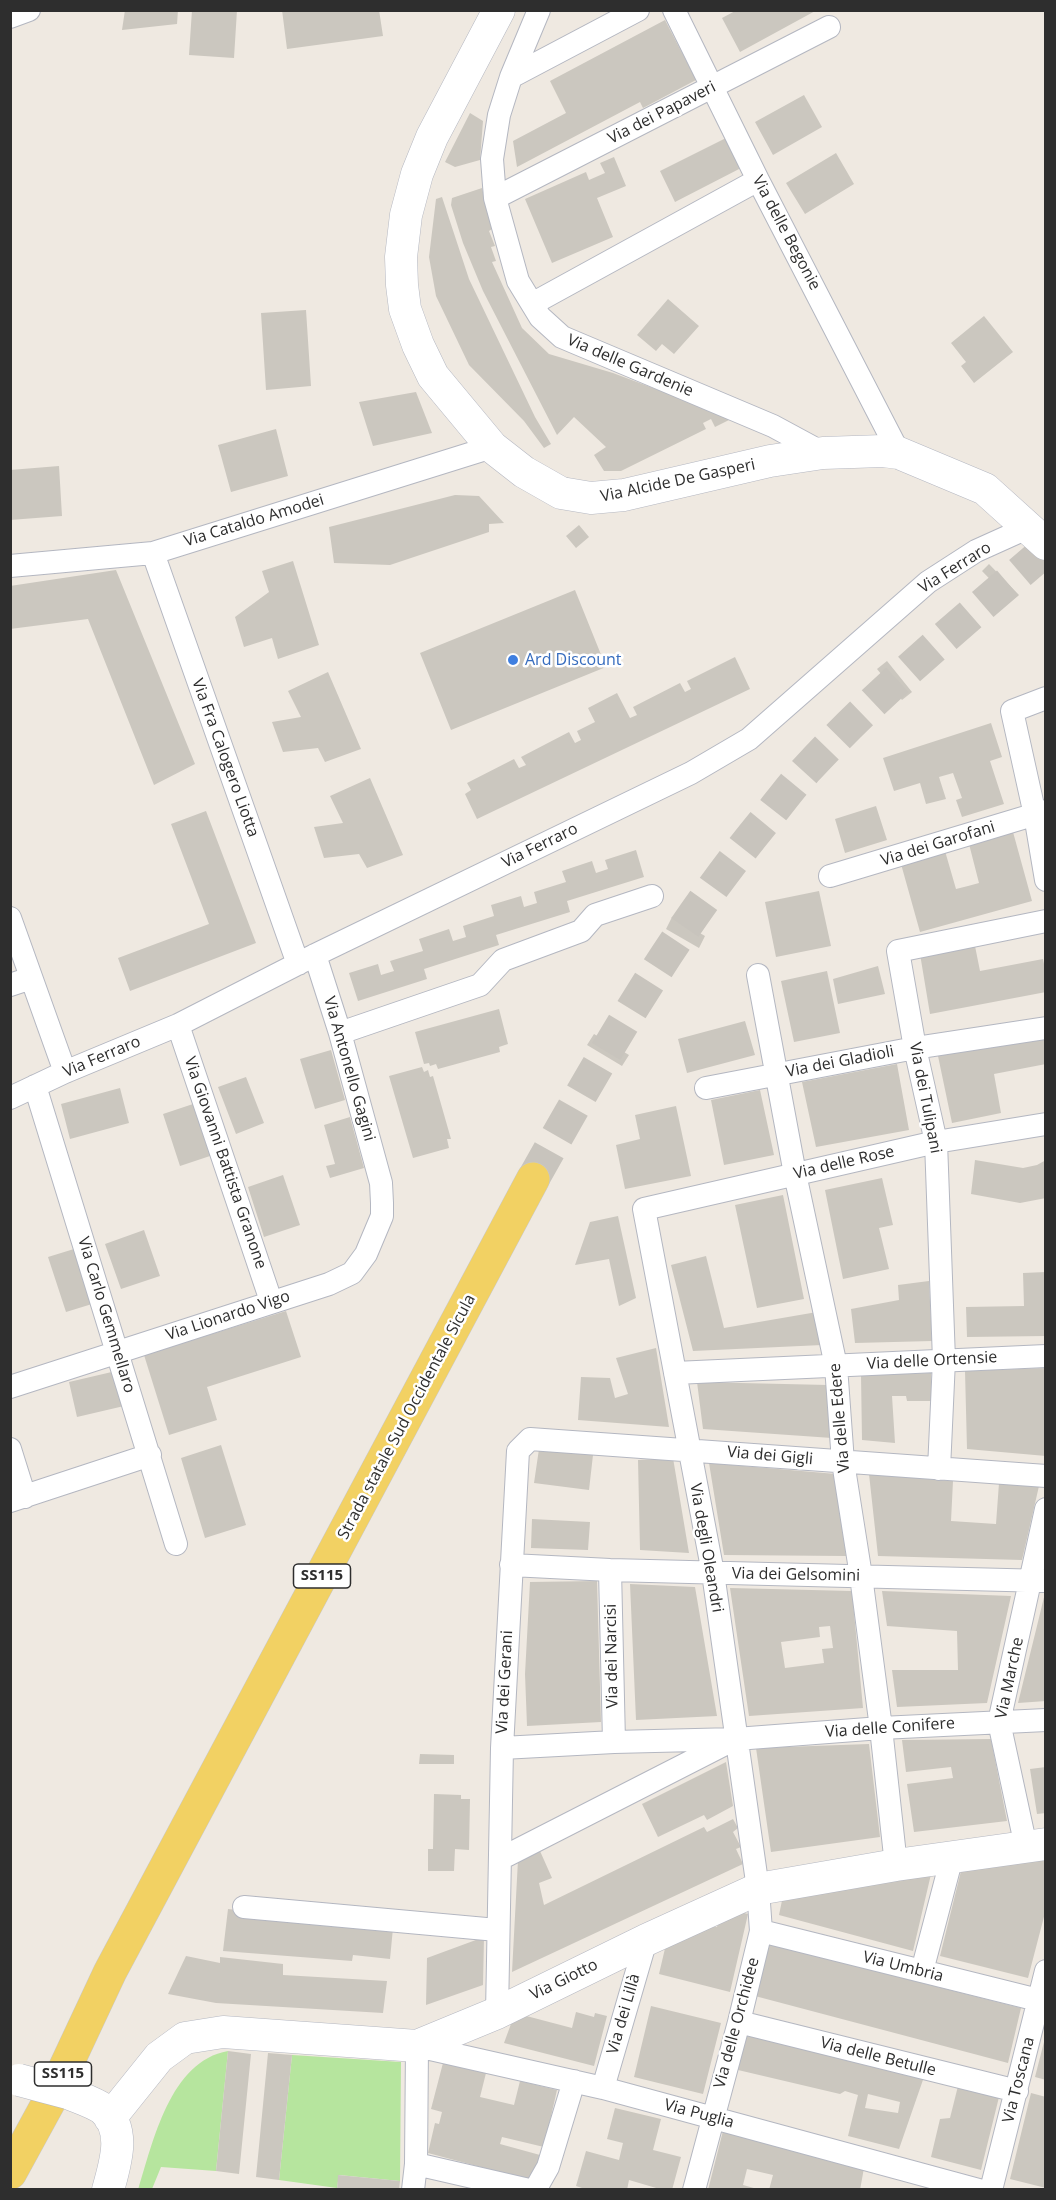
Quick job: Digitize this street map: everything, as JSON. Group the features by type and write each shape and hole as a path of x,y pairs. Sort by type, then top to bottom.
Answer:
{"main road":[{"name":"Strada statale Sud Occidentale Sicula","path":"11,2172 51,2098 110,1972 533,1179"},
{"name":"Strada statale Sud Occidentale Sicula","path":"10,2133 110,1972"}],"street":[{"name":"Via Alcide De Gasperi","path":"500,10 432,137 417,174 406,214 401,257 405,309 418,345 433,376 492,447 524,472 561,493 591,498 624,495 770,461 823,453 883,451 900,453 985,489 1036,536"},
{"name":"Via delle Gardenie","path":"539,10 511,77 499,115 492,159 495,198 518,281 540,317 561,337 773,426 823,453"},
{"path":"511,77 638,10"},
{"name":"Via delle Begonie","path":"674,10 758,180 900,453"},
{"name":"Via dei Papaveri","path":"495,198 829,27"},
{"path":"532,304 758,180"},
{"name":"Via Cataldo Amodei","path":"10,566 153,553 492,447"},
{"name":"Via Ferraro","path":"10,1098 65,1072 178,1025 306,959 691,773 749,739 928,582 976,551 1036,536"},
{"name":"Via Fra Calogero Liotta","path":"153,553 306,959"},
{"path":"1046,698 1012,711 1040,813 1046,880"},
{"name":"Via dei Garofani","path":"830,876 1040,813"},
{"path":"340,1033 480,985 503,960 581,931 595,915 652,896"},
{"path":"10,918 21,982 65,1072"},
{"name":"Via dei Tulipani","path":"939,1469 944,1360 936,1142 915,1048 898,951 1046,921"},
{"name":"Via Antonello Gagini","path":"306,959 340,1033 381,1183"},
{"name":"Via delle Edere","path":"758,975 795,1174 836,1366 843,1462 881,1728 896,1865"},
{"name":"Via Giovanni Battista Granone","path":"178,1025 271,1301"},
{"name":"Via dei Gladioli","path":"706,1088 915,1048 1046,1028"},
{"name":"Via Carlo Gemmellaro","path":"35,1086 176,1544"},
{"name":"Via delle Rose","path":"644,1209 936,1142 1046,1124"},
{"name":"Via Lionardo Vigo","path":"10,1388 271,1301 329,1284 352,1273 366,1254 380,1224 382,1216 381,1183"},
{"name":"Via degli Oleandri","path":"644,1209 713,1573 758,1889"},
{"name":"Via delle Ortensie","path":"675,1373 1046,1356"},
{"name":"Via dei Gigli","path":"530,1439 1046,1476"},
{"name":"Via dei Gerani","path":"497,2013 502,1749 511,1565 518,1451 530,1439"},
{"path":"10,1449 18,1499 150,1455"},
{"name":"Via Marche","path":"1036,1845 999,1722 1038,1581 1046,1509"},
{"name":"Via dei Gelsomini","path":"511,1565 610,1570 1038,1581"},
{"name":"Via dei Narcisi","path":"610,1570 614,1742"},
{"name":"Via delle Conifere","path":"502,1749 614,1742 736,1739 881,1728 1046,1720"},
{"name":"Via delle Conifere","path":"500,1859 736,1739"},
{"name":"Via Giotto","path":"110,2118 159,2057 185,2038 223,2032 417,2046 497,2013 646,1940 758,1889 896,1865 1036,1845"},
{"path":"922,1971 952,1857"},
{"name":"Via delle Orchidee","path":"693,2190 740,2022 761,1931 758,1889"},
{"path":"244,1907 497,1930"},
{"name":"Via Umbria","path":"761,1931 1042,2001"},
{"name":"Via dei Lillà","path":"603,2088 646,1940"},
{"name":"Via Toscana","path":"991,2190 1042,2001 1046,1971"},
{"name":"Via delle Betulle","path":"740,2022 1017,2091"},
{"path":"413,2190 416,2164 417,2046"},
{"name":"Via Puglia","path":"417,2046 603,2088 979,2190"},
{"path":"13,2077 68,2093 102,2109 110,2118 116,2126 117,2143 116,2162 108,2190"},
{"path":"535,2190 548,2167 574,2081"},
{"path":"416,2164 529,2190"}],"green space":[{"path":"228,2051 216,2171 161,2167 152,2189 138,2190 158,2128 178,2087 192,2070 208,2058"},
{"path":"292,2055 401,2062 400,2181 339,2175 337,2188 279,2180"}],"building":[{"path":"125,10 178,10 177,24 122,30"},
{"path":"192,10 237,10 234,58 189,55"},
{"path":"282,10 379,10 383,36 287,49"},
{"path":"737,10 817,10 740,52 722,18"},
{"path":"665,20 696,80 643,108 640,102 517,167 513,141 566,113 550,81"},
{"path":"804,95 822,127 773,155 755,122"},
{"path":"470,113 483,121 480,160 455,167 445,162"},
{"path":"726,138 741,168 675,202 660,171"},
{"path":"836,153 854,184 805,214 786,183"},
{"path":"614,157 626,186 597,198 613,237 552,263 525,199 586,172 589,180 605,173 600,163"},
{"path":"482,188 492,229 489,231 495,246 491,247 496,261 492,262 522,328 549,354 613,373 733,418 715,427 711,419 703,423 706,429 621,471 604,471 594,455 606,447 574,417 557,435 483,291 463,243 451,205 452,198"},
{"path":"442,197 469,279 535,417 551,444 544,448 524,421 469,365 436,296 429,257 436,199"},
{"path":"668,299 699,326 674,354 662,344 656,351 637,335"},
{"path":"306,310 311,386 266,390 261,313"},
{"path":"984,316 1013,352 974,383 961,366 966,362 951,343"},
{"path":"416,392 432,433 373,446 359,402"},
{"path":"276,429 288,476 231,492 218,445"},
{"path":"59,466 62,516 10,520 10,470"},
{"path":"455,495 479,496 504,523 489,524 489,532 390,565 334,563 329,527"},
{"path":"579,525 589,537 576,548 566,536"},
{"path":"293,561 319,645 278,659 272,638 244,647 235,617 269,592 262,571"},
{"path":"989,564 1019,595 1011,601 982,571"},
{"path":"116,570 195,764 154,785 88,619 10,629 10,586"},
{"name":"Ard Discount","path":"575,590 606,667 451,730 420,653"},
{"path":"735,657 750,689 477,819 465,794 471,790 467,783 514,759 519,768 526,765 521,757 569,732 575,743 581,740 577,731 595,722 588,708 617,693 630,718 637,715 633,707 680,683 685,692 691,689 687,681"},
{"path":"887,661 912,692 902,700 877,669"},
{"path":"328,672 361,749 325,762 318,748 283,752 272,722 301,717 288,691"},
{"path":"991,723 1002,757 990,761 1004,804 962,817 956,800 962,798 953,773 939,777 946,799 926,804 920,783 894,791 883,758"},
{"path":"370,778 403,855 367,868 359,854 324,858 314,827 343,823 330,796"},
{"path":"876,806 887,840 845,853 835,819"},
{"path":"206,811 256,943 130,991 118,958 209,924 171,824"},
{"path":"1013,832 1032,901 920,932 901,864 945,851 956,889 979,883 969,844"},
{"path":"636,850 644,877 567,901 570,912 496,935 499,945 424,969 427,979 358,1001 349,973 378,964 381,975 394,971 390,961 423,951 419,939 449,929 453,941 466,937 463,926 494,916 491,905 521,896 524,907 537,903 534,892 566,882 562,871 592,861 596,873 608,869 605,860"},
{"path":"819,891 831,946 776,957 765,902"},
{"path":"672,917 705,936 699,948 666,929"},
{"path":"974,941 980,971 1043,959 1046,992 930,1014 920,954"},
{"path":"878,966 885,994 838,1004 833,979"},
{"path":"827,971 840,1033 794,1042 781,981"},
{"path":"499,1009 508,1044 499,1047 500,1052 438,1069 436,1064 430,1066 429,1063 424,1064 415,1032"},
{"path":"745,1021 755,1055 687,1073 678,1039"},
{"path":"594,1034 629,1055 622,1066 587,1045"},
{"path":"1046,1035 1046,1064 994,1074 1001,1113 952,1123 938,1056"},
{"path":"331,1050 345,1100 315,1109 300,1059"},
{"path":"897,1064 909,1130 816,1147 802,1082"},
{"path":"422,1067 424,1072 428,1070 430,1077 433,1076 451,1139 447,1139 449,1148 413,1158 389,1076"},
{"path":"246,1077 264,1123 236,1134 218,1087"},
{"path":"120,1088 129,1123 70,1139 61,1104"},
{"path":"760,1090 774,1155 724,1165 711,1100"},
{"path":"196,1103 213,1155 180,1166 163,1114"},
{"path":"676,1106 691,1176 625,1189 616,1145 640,1139 635,1115"},
{"path":"350,1117 364,1168 330,1178 326,1166 335,1164 324,1125"},
{"path":"975,1160 1023,1168 1046,1160 1046,1198 1020,1203 971,1194"},
{"path":"283,1175 300,1225 264,1237 248,1187"},
{"path":"882,1178 893,1225 879,1228 889,1269 843,1279 825,1190"},
{"path":"783,1195 804,1299 757,1308 735,1205"},
{"path":"618,1216 636,1298 619,1306 609,1259 575,1265 590,1222"},
{"path":"144,1230 160,1276 121,1289 105,1244"},
{"path":"74,1249 92,1304 66,1312 48,1257"},
{"path":"706,1256 724,1328 817,1312 822,1345 693,1351 671,1265"},
{"path":"1046,1272 1046,1336 967,1337 966,1307 1024,1306 1023,1273"},
{"path":"929,1281 932,1341 855,1343 851,1309 899,1300 898,1285"},
{"path":"286,1311 301,1357 207,1387 217,1420 169,1435 144,1355"},
{"path":"656,1348 669,1427 578,1420 581,1377 610,1378 615,1398 628,1394 616,1358"},
{"path":"1046,1368 1046,1456 967,1449 965,1371"},
{"path":"116,1371 124,1406 77,1417 69,1382"},
{"path":"931,1373 931,1401 907,1401 906,1396 892,1396 895,1443 862,1440 861,1375"},
{"path":"697,1382 828,1385 827,1404 832,1438 703,1429"},
{"path":"221,1445 246,1525 205,1538 181,1458"},
{"path":"539,1449 593,1455 589,1490 534,1483"},
{"path":"673,1458 689,1553 640,1550 638,1460"},
{"path":"709,1463 836,1474 846,1556 724,1555"},
{"path":"869,1474 953,1481 951,1521 996,1524 999,1483 1039,1486 1022,1560 878,1556"},
{"path":"532,1519 590,1522 588,1550 531,1548"},
{"path":"597,1581 601,1722 527,1726 525,1674 530,1582"},
{"path":"630,1584 695,1587 717,1716 636,1720"},
{"path":"730,1588 852,1591 863,1708 749,1716","holes":["830,1626 833,1648 822,1649 824,1663 785,1668 781,1642 820,1637 819,1627"]},
{"path":"882,1591 1011,1596 987,1703 897,1707 892,1670 958,1670 957,1631 887,1626"},
{"path":"1045,1593 1046,1701 1018,1703 1036,1630"},
{"path":"991,1739 1007,1821 914,1832 907,1784 953,1778 951,1767 906,1772 902,1740"},
{"path":"869,1744 880,1837 771,1852 756,1748"},
{"path":"420,1754 454,1755 454,1764 419,1764"},
{"path":"726,1762 733,1806 707,1820 704,1815 658,1837 642,1804"},
{"path":"1046,1767 1046,1813 1037,1814 1030,1769"},
{"path":"434,1794 461,1795 461,1799 470,1799 469,1850 455,1849 454,1871 428,1871 428,1849 433,1849"},
{"path":"733,1819 738,1828 733,1832 741,1847 736,1849 743,1864 512,1972 518,1860 540,1851 552,1878 539,1883 544,1905 704,1827 707,1832"},
{"path":"1046,1852 1046,1909 1028,1978 940,1956 963,1863"},
{"path":"932,1870 913,1951 779,1915 784,1891"},
{"path":"228,1909 393,1928 390,1959 353,1955 352,1961 223,1951"},
{"path":"733,1910 748,1914 730,1992 659,1974 667,1940 706,1924 717,1927 720,1916 731,1919"},
{"path":"484,1937 483,1985 426,2005 427,1958"},
{"path":"768,1944 1021,2008 1008,2063 755,1996"},
{"path":"186,1956 220,1963 220,1957 283,1964 283,1975 387,1981 383,2013 216,2003 168,1994"},
{"path":"651,2006 721,2023 703,2094 634,2077"},
{"path":"576,2012 594,2017 595,2013 607,2016 594,2066 504,2043 515,2013 572,2028"},
{"path":"748,2028 924,2077 899,2149 848,2136 858,2095 845,2091 840,2094 738,2070","holes":["868,2094 900,2102 898,2113 865,2108"]},
{"path":"1046,2038 1046,2080 1035,2077"},
{"path":"228,2051 251,2054 239,2174 216,2171"},
{"path":"268,2053 292,2055 279,2180 256,2177"},
{"path":"443,2063 486,2073 480,2097 514,2105 520,2081 557,2090 544,2147 502,2137 500,2144 540,2155 533,2181 428,2153 435,2123 439,2124 442,2112 431,2109"},
{"path":"959,2082 1000,2093 981,2170 931,2157 940,2119 950,2118"},
{"path":"1031,2093 1046,2097 1046,2188 1010,2179"},
{"path":"615,2108 661,2119 653,2150 681,2157 672,2190 663,2190 629,2180 627,2190 588,2190 576,2186 586,2151 619,2160 623,2143 607,2139"},
{"path":"724,2127 864,2168 860,2190 769,2190 773,2175 747,2169 743,2185 761,2190 708,2190"},
{"path":"338,2175 400,2181 399,2190 337,2190"}],"tunnel":[{"path":"533,1179 585,1087 668,952 729,866 790,789 864,711 1046,550"}],"place":[{"name":"Ard Discount","path":"513,660"}]}
